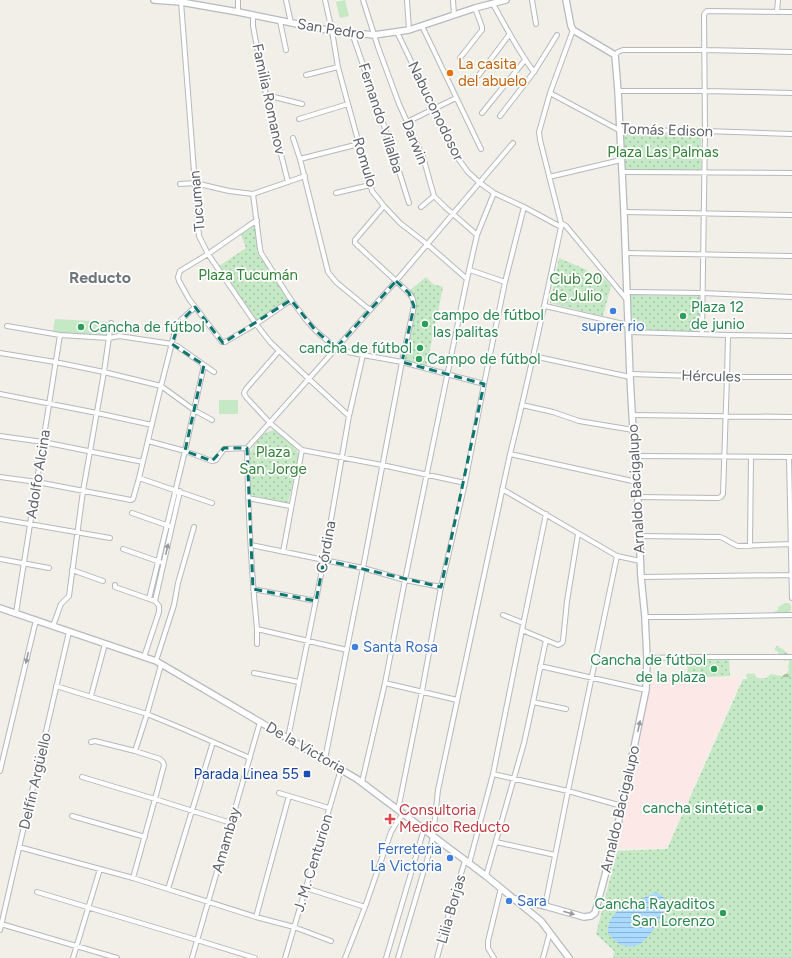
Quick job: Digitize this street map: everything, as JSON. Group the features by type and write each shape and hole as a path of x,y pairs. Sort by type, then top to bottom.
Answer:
{"main road":[{"name":"San Pedro","path":"154,0 181,2 332,31 374,35 409,30 475,8 483,3 493,4 506,0"},
{"path":"566,0 573,30 615,55"},
{"name":"Arnaldo Bacigalupo","path":"526,905 545,906 584,917 591,916 595,913 616,834 646,690 647,658 645,617 641,577 636,456 632,415 624,212 615,55"},
{"name":"De la Victoria","path":"0,608 156,661 341,769 362,782 515,899 526,905 550,932 569,958"}],"street":[{"path":"238,0 238,12"},
{"path":"286,0 291,23"},
{"name":"Romulo","path":"324,0 332,31 338,66 373,193 400,223 467,278"},
{"name":"Darwin","path":"363,0 399,104 423,157 434,196"},
{"path":"407,0 409,30"},
{"path":"454,0 454,15"},
{"path":"532,0 536,24"},
{"path":"778,0 778,11"},
{"name":"Tucuman","path":"181,2 199,236 208,254 270,342 349,416"},
{"path":"493,4 509,35 534,72"},
{"path":"460,58 482,30 475,8"},
{"path":"702,334 705,131 704,13 707,11 792,12"},
{"name":"Familia Romanov","path":"253,15 266,95 288,182"},
{"path":"280,21 286,50"},
{"path":"422,26 481,149"},
{"path":"398,958 430,850 438,790 502,489 545,306 561,225 539,132 550,94 573,30"},
{"name":"Nabuconodosor","path":"397,32 457,157 468,172 494,193 561,225"},
{"name":"Fernando Villalba","path":"352,33 391,146 408,203"},
{"path":"479,75 509,35"},
{"path":"500,116 534,72 557,35"},
{"path":"615,55 623,50 792,52"},
{"path":"482,114 525,60"},
{"path":"306,75 338,66"},
{"path":"618,91 792,93"},
{"name":"Tomás Edison","path":"550,94 619,130 792,134"},
{"path":"266,95 302,104"},
{"path":"407,122 456,98"},
{"path":"299,119 348,104"},
{"path":"293,138 305,176 328,272 336,282 370,310"},
{"path":"257,644 248,498 247,448 309,380 513,143"},
{"path":"300,159 359,144"},
{"path":"549,177 621,160"},
{"path":"622,172 792,173"},
{"path":"180,184 195,183 229,191 253,194 305,176"},
{"path":"336,194 370,185"},
{"path":"362,782 385,683 467,278 477,234 494,193"},
{"path":"253,194 261,253 291,300 316,331 336,348 343,351 402,362 484,384"},
{"path":"420,207 434,196 477,234"},
{"path":"324,759 347,650 414,305 409,292 354,242 384,206"},
{"path":"345,958 365,907 391,832 401,812 441,587 465,483 505,282 524,207"},
{"path":"624,212 792,215"},
{"path":"257,220 180,272 178,277 179,281 189,299 222,342 225,342 256,324 291,300"},
{"path":"561,225 566,226 628,301"},
{"path":"625,253 792,256"},
{"path":"470,270 505,282"},
{"path":"627,292 792,296"},
{"path":"545,306 628,325"},
{"path":"0,477 36,482 132,500 139,478 175,331 179,323 195,307"},
{"path":"53,626 61,604 69,596 83,491 111,323"},
{"path":"7,326 60,335 109,338 119,336 172,344 214,372"},
{"path":"629,332 792,336"},
{"name":"Adolfo Alcina","path":"16,613 60,335"},
{"path":"637,497 718,498 723,494 728,335"},
{"path":"279,351 244,393 270,423 302,450 465,483"},
{"path":"0,354 56,362 161,386 194,410 212,420"},
{"name":"Córdina","path":"288,738 324,560 349,416 362,355"},
{"name":"Hércules","path":"533,356 630,375 727,378 792,377"},
{"path":"149,599 204,365"},
{"path":"0,394 152,425"},
{"path":"522,405 553,412 571,419 592,424 633,430"},
{"path":"632,415 792,417"},
{"path":"0,436 43,442 143,462"},
{"path":"148,441 185,451 212,461 216,460 226,448 247,448"},
{"path":"282,552 302,450"},
{"path":"510,454 637,482"},
{"path":"636,456 790,457 792,598"},
{"path":"750,546 751,457"},
{"path":"139,478 212,503"},
{"path":"502,489 617,556 640,561"},
{"path":"155,601 180,491"},
{"path":"248,498 290,506"},
{"path":"132,513 172,528"},
{"name":"Lilia Borjas","path":"437,958 452,902 467,862 494,774 546,514"},
{"path":"0,519 110,538"},
{"path":"156,661 174,605 178,583 194,527"},
{"path":"522,630 560,645 562,643 578,534"},
{"path":"639,536 720,537 738,546 791,544"},
{"path":"251,545 363,568 405,580 441,587"},
{"path":"123,549 163,564"},
{"path":"545,906 617,556"},
{"path":"0,559 49,568"},
{"path":"72,570 103,581"},
{"path":"641,577 792,574"},
{"path":"115,586 155,601 159,606 159,612 144,657"},
{"path":"253,588 316,601"},
{"path":"503,615 523,623"},
{"path":"645,617 792,615"},
{"path":"0,771 36,620"},
{"path":"257,629 347,650"},
{"name":"Delfín Argüello","path":"0,930 69,632"},
{"path":"486,876 524,742 546,640"},
{"path":"91,696 105,644"},
{"path":"647,658 792,657"},
{"path":"135,751 161,665"},
{"path":"540,666 646,690"},
{"path":"254,672 299,682"},
{"path":"385,683 457,700"},
{"path":"56,686 147,714 250,758"},
{"path":"533,702 566,709"},
{"name":"Amambay","path":"192,958 260,722"},
{"path":"91,742 95,741 135,751 160,759 164,765 133,878"},
{"path":"168,890 213,742"},
{"name":"J. M. Centurion","path":"285,958 341,769"},
{"path":"494,774 568,791 622,806"},
{"path":"82,777 193,810 231,823"},
{"path":"279,793 329,808"},
{"path":"256,917 289,796"},
{"path":"72,816 144,837"},
{"path":"386,958 424,829"},
{"path":"496,842 556,855"},
{"path":"19,848 133,878 256,917 294,927 330,941"},
{"path":"74,958 100,869"},
{"path":"306,888 365,907"},
{"path":"494,958 488,948 488,941 501,888"},
{"path":"37,892 255,958"},
{"path":"1,924 116,958"},
{"path":"543,958 550,932"}],"highlighted area":[{"path":"396,281 409,293 414,306 402,362 484,384 441,587 324,560 316,601 253,589 247,448 224,448 212,461 185,451 204,365 172,344 179,323 195,307 223,343 291,300 316,331 336,348"}],"shaded area":[{"path":"741,677 667,847 616,848 651,681"}],"green space":[{"path":"345,0 349,16 340,18 336,2"},
{"name":"Plaza Las Palmas","path":"624,134 701,134 701,170 624,170"},
{"name":"Plaza Tucumán","path":"255,223 258,254 288,299 256,321 219,266 246,248 241,235"},
{"name":"Club 20 de Julio","path":"559,258 603,277 611,286 603,316 550,303"},
{"path":"426,277 433,284 443,287 426,368 404,362 416,304 409,291"},
{"name":"Plaza 12 de junio","path":"631,295 701,296 700,332 631,330"},
{"name":"Cancha de fútbol","path":"55,319 110,322 108,337 53,332"},
{"path":"219,400 238,400 238,414 219,414"},
{"name":"Plaza San Jorge","path":"275,429 292,445 299,455 288,503 250,495 249,454 261,435"},
{"path":"785,603 791,605 791,610 789,613 774,613 778,610 778,607"},
{"path":"777,646 786,653 792,655 792,695 749,684 746,675 748,673 754,673 758,680 765,679 771,674 781,676 788,673 789,660 784,661 783,658 779,656 778,652 775,650"},
{"path":"729,658 730,676 687,678 688,661"},
{"path":"792,677 792,958 613,958 614,951 596,934 617,851 667,849 743,679"}],"water":[{"path":"656,892 666,901 666,907 648,937 633,947 619,944 608,933 610,920 615,913"}],"place":[{"name":"La casita del abuelo","path":"450,73"},
{"name":"suprer rio","path":"613,311"},
{"name":"Plaza 12 de junio","path":"683,316"},
{"name":"campo de fútbol las palitas","path":"425,324"},
{"name":"Cancha de fútbol","path":"81,327"},
{"name":"cancha de fútbol","path":"420,348"},
{"name":"Campo de fútbol","path":"419,359"},
{"name":"Santa Rosa","path":"355,647"},
{"name":"Cancha de fútbol de la plaza","path":"714,669"},
{"name":"Parada Linea 55","path":"307,774"},
{"name":"cancha sintética","path":"760,808"},
{"name":"Consultoria Medico Reducto","path":"390,819"},
{"name":"Ferreteria La Victoria","path":"450,858"},
{"name":"Sara","path":"509,901"},
{"name":"Cancha Rayaditos San Lorenzo","path":"723,913"}],"district":[{"name":"Reducto","path":"100,277"}]}
